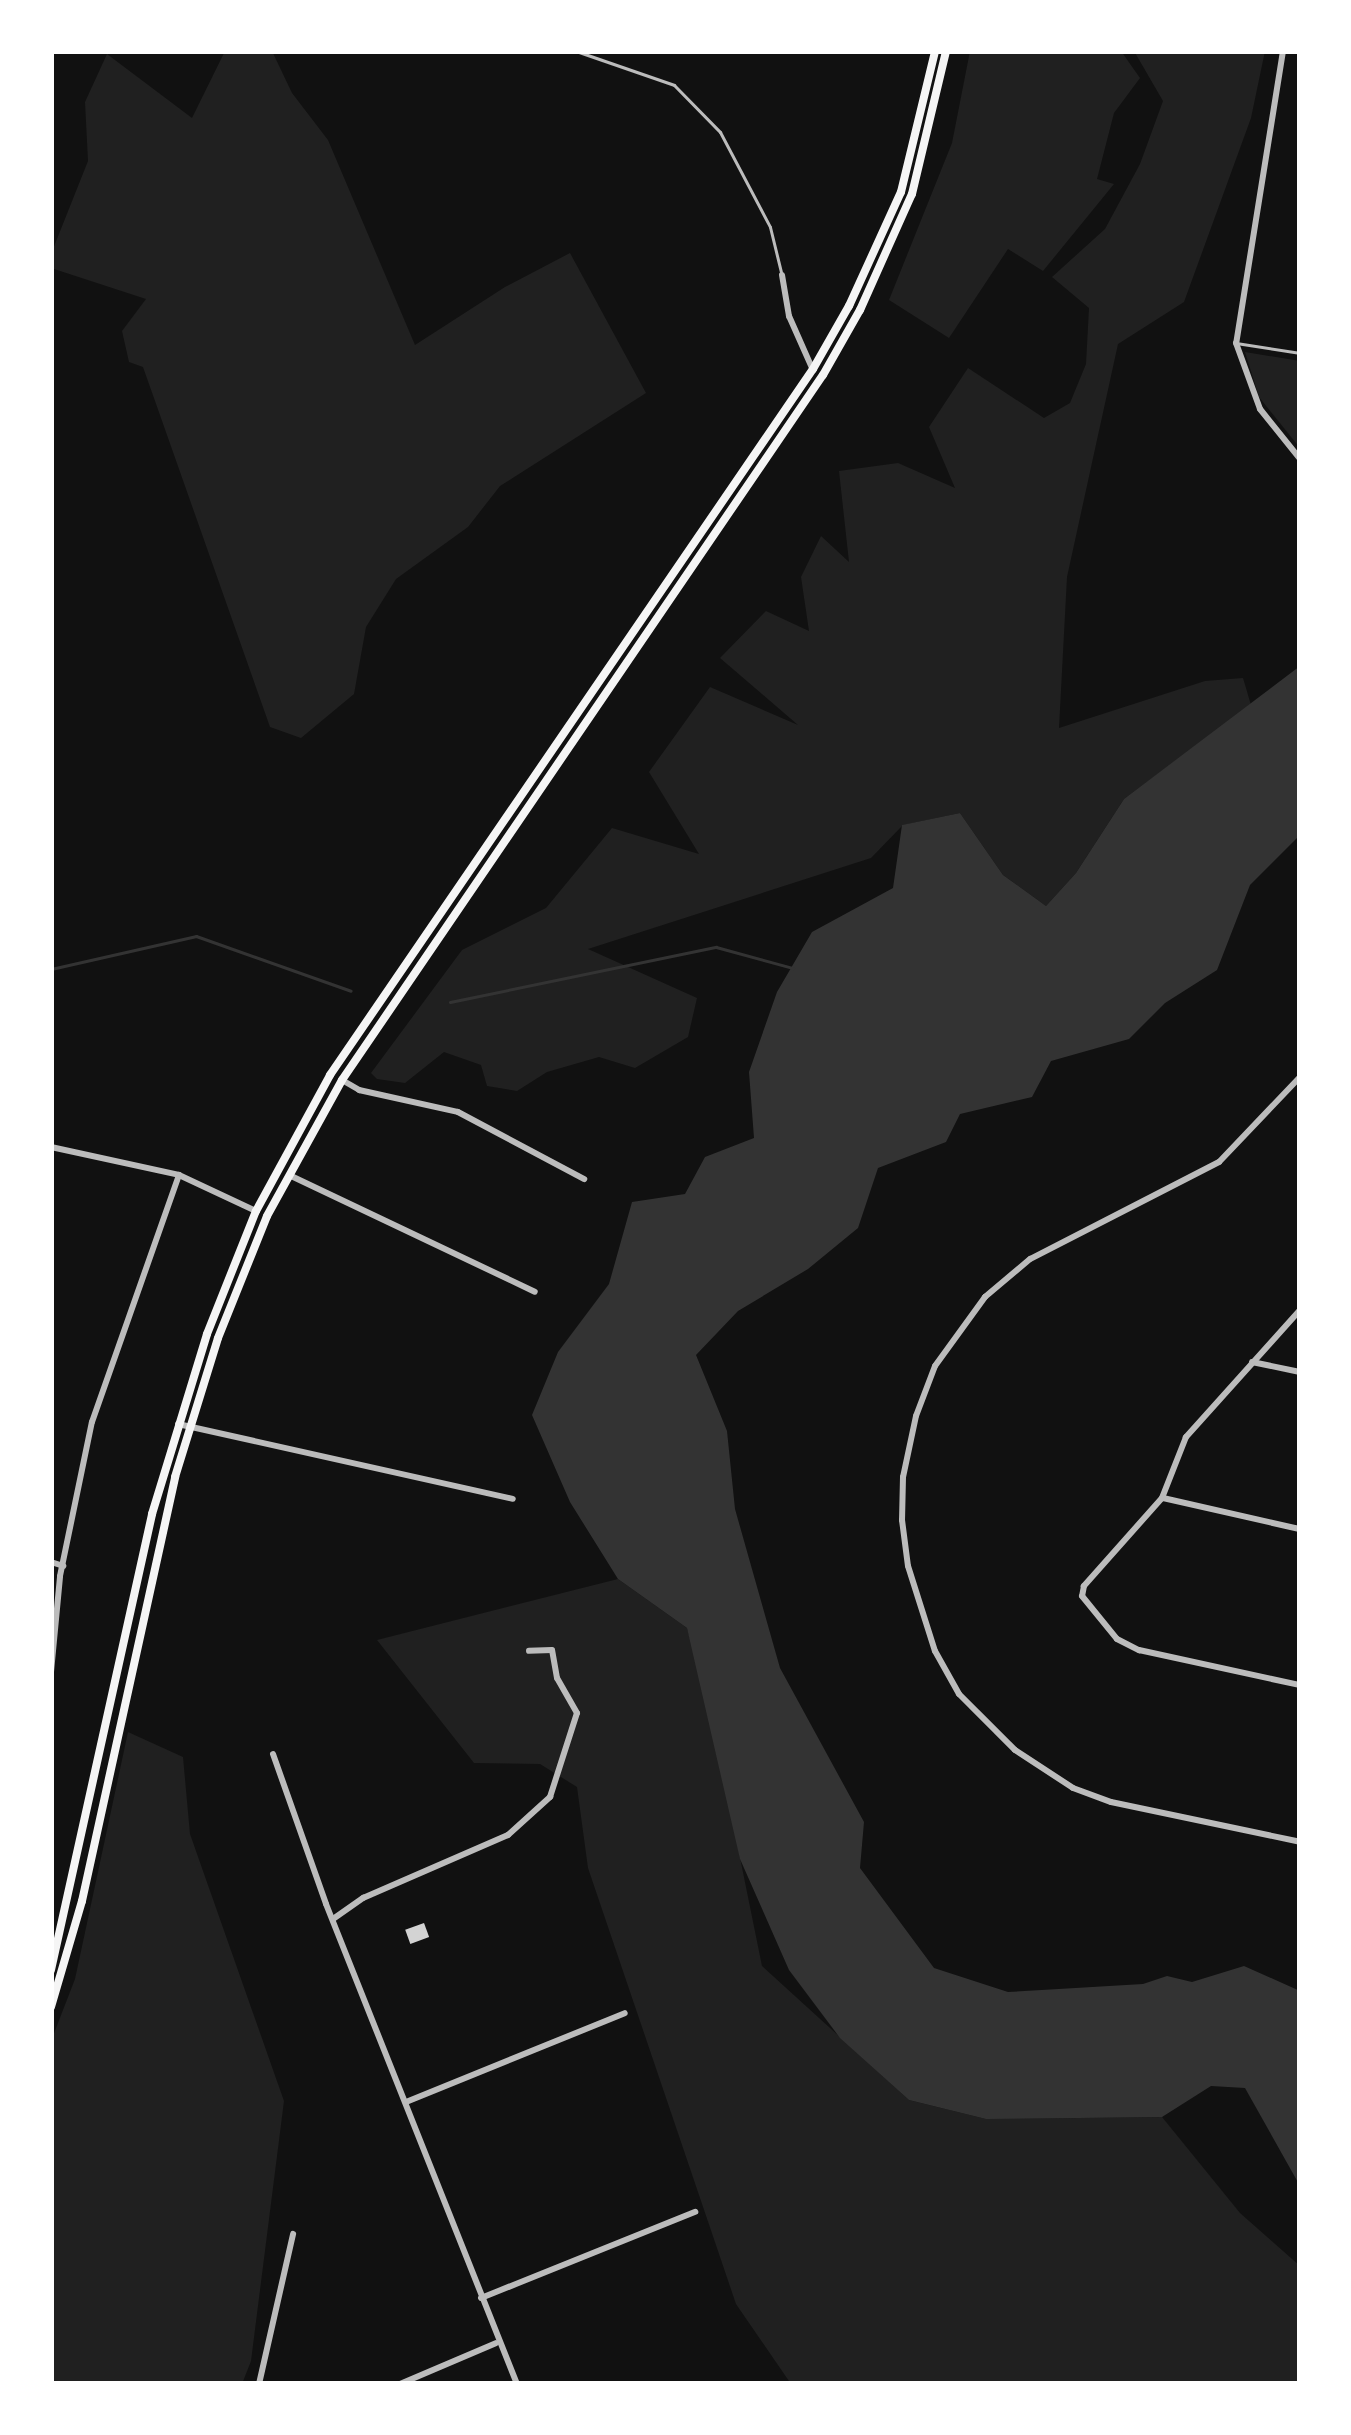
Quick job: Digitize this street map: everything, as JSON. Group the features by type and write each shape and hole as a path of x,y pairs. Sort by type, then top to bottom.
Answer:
{"main road":[{"path":"51,1970 141,1561 178,1424 256,1210 330,1075 813,369 849,306 901,192 935,51"},
{"path":"51,2007 82,1901 164,1517 189,1426 245,1267 286,1173 342,1080 823,375 860,310 911,194 946,51"}],"street":[{"path":"1283,51 1236,344 1259,409 1300,459"},
{"path":"51,91 51,124"},
{"path":"782,275 790,316 813,369"},
{"path":"1300,1077 1219,1162 1030,1259 985,1297 935,1366 922,1400 903,1477 902,1520 908,1566 935,1651 959,1694 1015,1750 1073,1788 1111,1802 1300,1842"},
{"path":"342,1080 359,1090 458,1112 584,1179"},
{"path":"51,1147 179,1175 256,1210"},
{"path":"286,1173 535,1292"},
{"path":"51,1672 63,1566 92,1422 179,1175"},
{"path":"1300,1310 1186,1437 1162,1498 1084,1586 1084,1604 1117,1639 1139,1650 1300,1685"},
{"path":"1252,1363 1300,1372"},
{"path":"178,1424 514,1499"},
{"path":"1162,1498 1300,1528"},
{"path":"51,1562 63,1566"},
{"path":"333,1919 363,1898 508,1835 550,1798 577,1712 557,1678 552,1650 529,1651"},
{"path":"272,1754 496,2343 517,2384"},
{"path":"406,2102 625,2013"},
{"path":"481,2298 694,2212"},
{"path":"259,2384 293,2234"},
{"path":"400,2384 496,2343"}],"lane":[{"path":"576,51 674,86 720,132 770,227 782,275"},
{"path":"1236,344 1300,352"}],"shaded area":[{"path":"225,51 272,51 292,93 328,140 415,345 505,287 570,253 646,393 500,486 468,527 396,579 366,627 354,694 301,738 270,727 143,367 129,362 122,331 146,299 51,268 51,254 88,161 85,102 107,54 192,118"},
{"path":"970,51 1121,51 1140,78 1114,113 1097,179 1114,184 1043,271 1008,249 949,338 889,300 952,143"},
{"path":"1134,51 1265,51 1251,118 1184,302 1118,344 1067,577 1059,728 1205,681 1243,678 1251,705 1124,799 1076,873 1046,906 1003,875 960,813 903,825 871,858 588,949 697,998 688,1037 635,1068 599,1057 547,1072 517,1091 487,1086 481,1065 444,1052 405,1083 377,1079 371,1073 462,950 546,908 612,828 699,854 649,772 710,687 798,725 720,658 766,611 809,631 801,577 821,536 849,562 839,471 898,463 955,488 929,427 968,368 1044,418 1070,403 1086,364 1089,308 1052,277 1105,229 1140,164 1163,101"},
{"path":"1245,352 1300,361 1300,448 1259,397"},
{"path":"1300,666 1300,835 1250,885 1217,970 1165,1003 1129,1039 1051,1061 1032,1097 960,1114 946,1142 878,1168 858,1228 808,1269 738,1311 696,1355 727,1431 735,1509 780,1668 864,1822 860,1868 934,1968 1008,1992 1143,1984 1167,1976 1192,1982 1244,1966 1300,1991 1300,2186 1245,2088 1211,2086 1162,2117 986,2119 909,2100 840,2038 789,1970 740,1859 687,1628 618,1579 570,1502 532,1415 558,1352 609,1284 632,1202 685,1194 705,1157 754,1138 749,1072 777,992 812,932 893,888 902,825 960,813 1003,875 1046,906 1076,873 1124,799"},
{"path":"618,1579 687,1628 709,1705 762,1966 909,2100 986,2119 1162,2117 1240,2213 1300,2266 1300,2384 791,2384 736,2304 588,1868 577,1787 540,1764 474,1763 377,1640"},
{"path":"128,1732 183,1757 190,1834 284,2101 251,2361 242,2384 51,2384 51,2041 75,1979"}],"building":[{"path":"424,1923 429,1937 410,1944 405,1930"}],"waterway":[{"path":"51,969 196,936 351,991"},
{"path":"450,1002 716,947 793,968"}]}
